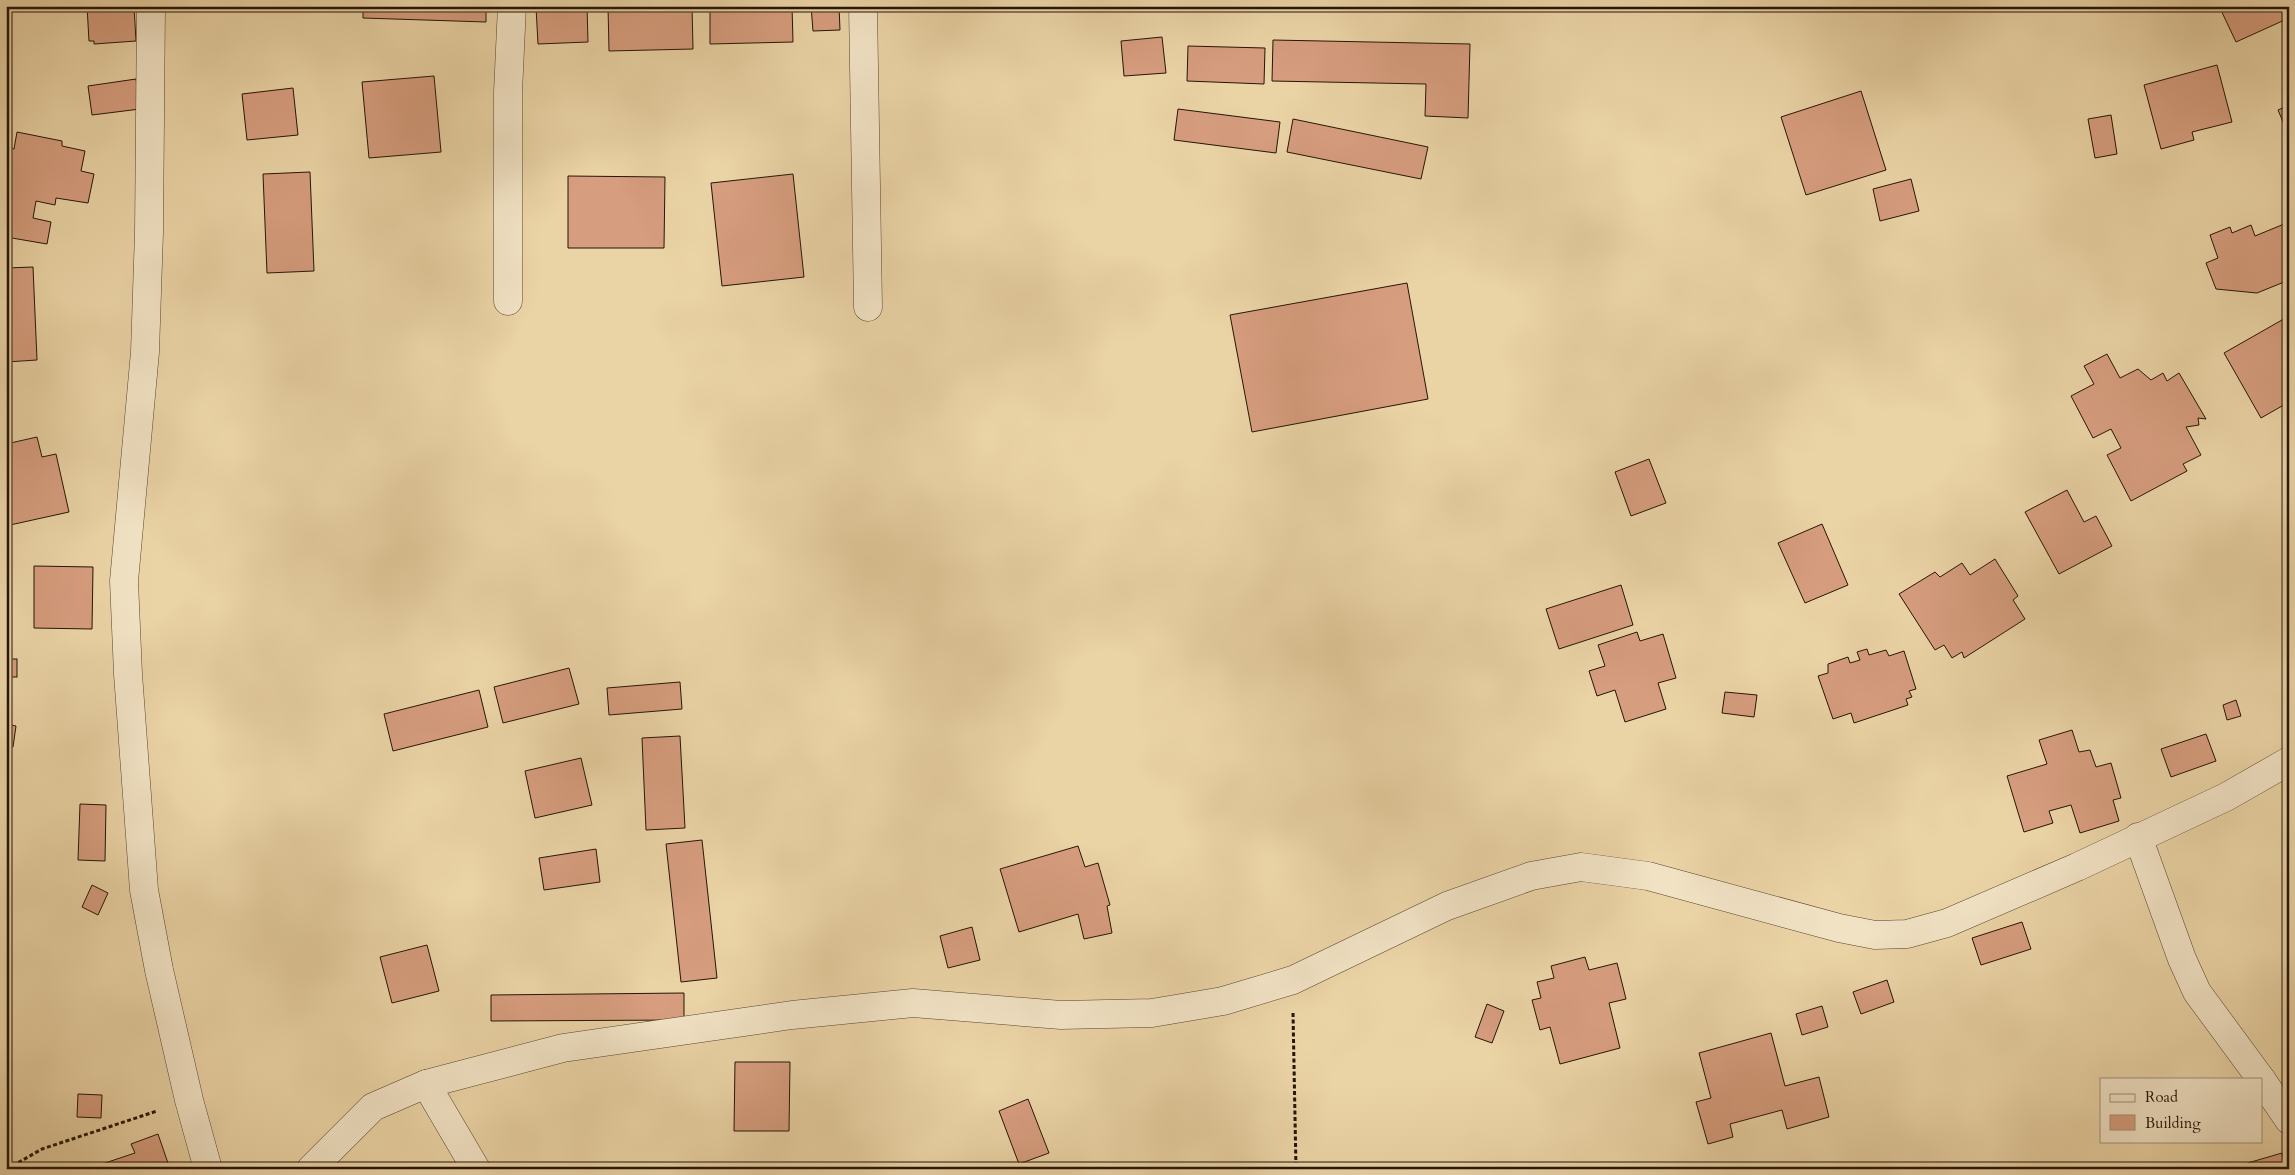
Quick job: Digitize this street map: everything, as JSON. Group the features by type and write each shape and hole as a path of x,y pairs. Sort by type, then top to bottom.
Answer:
{"street":[{"path":"151,6 149,232 144,352 124,581 128,674 144,890 189,1100 208,1169"},
{"path":"508,301 508,92 512,6"},
{"path":"863,6 868,307"},
{"path":"311,1169 373,1107 426,1084 563,1048 792,1015 913,1003 1060,1015 1152,1013 1223,1001 1292,980 1447,906 1530,876 1581,866 1648,876 1838,928 1875,934 1907,934 1947,923 2077,867 2226,797 2289,761"},
{"path":"2138,837 2182,959 2197,992 2260,1078"},
{"path":"2262,1080 2289,1120"},
{"path":"426,1084 476,1169"}],"path":[{"path":"1292,980 1296,1169"},
{"path":"7,1169 42,1149 189,1100"}],"building":[{"path":"87,6 134,6 136,41 94,44 94,41 89,41"},
{"path":"251,6 288,6 288,8 251,10"},
{"path":"363,6 486,6 486,22 363,18"},
{"path":"587,6 588,42 538,44 536,7"},
{"path":"608,6 692,6 693,49 609,51"},
{"path":"710,6 792,6 793,42 710,44"},
{"path":"811,6 839,6 840,30 813,31"},
{"path":"2219,6 2286,6 2289,18 2236,42"},
{"path":"1162,37 1166,73 1124,76 1121,41"},
{"path":"1273,40 1470,44 1468,118 1425,116 1426,84 1272,81"},
{"path":"1188,46 1265,48 1264,84 1187,81"},
{"path":"2217,65 2232,122 2192,132 2194,140 2161,149 2144,85"},
{"path":"434,76 441,152 369,158 362,82"},
{"path":"136,79 140,109 92,115 88,86"},
{"path":"293,88 298,135 247,140 242,94"},
{"path":"2289,89 2289,105 2283,91"},
{"path":"1861,91 1886,170 1806,195 1781,117"},
{"path":"2289,105 2289,136 2278,110"},
{"path":"1178,109 1280,122 1276,153 1174,140"},
{"path":"2111,115 2117,154 2095,158 2088,119"},
{"path":"1293,119 1428,147 1421,179 1287,152"},
{"path":"17,132 62,141 62,146 85,151 81,171 94,174 88,203 56,198 55,205 36,201 33,218 51,222 47,244 6,237 6,147 14,149"},
{"path":"310,172 314,271 267,273 263,174"},
{"path":"793,174 804,277 722,286 711,183"},
{"path":"568,176 665,177 664,248 568,248"},
{"path":"1911,179 1919,211 1880,221 1873,189"},
{"path":"2289,222 2289,280 2257,293 2216,289 2206,263 2218,258 2210,235 2230,227 2232,233 2251,225 2255,236"},
{"path":"33,267 37,360 6,362 6,268"},
{"path":"1407,283 1428,399 1252,432 1230,315"},
{"path":"2289,316 2289,402 2261,418 2224,353"},
{"path":"2107,354 2120,378 2138,369 2151,380 2163,373 2167,381 2179,373 2206,419 2198,418 2199,425 2186,427 2201,455 2183,464 2187,471 2131,501 2107,455 2121,448 2111,429 2093,438 2071,396 2094,384 2084,366"},
{"path":"37,437 42,457 56,454 69,512 10,525 6,510 6,444"},
{"path":"1649,459 1666,503 1631,516 1615,472"},
{"path":"2067,490 2084,522 2096,516 2112,546 2059,574 2025,512"},
{"path":"1822,524 1848,585 1805,603 1778,543"},
{"path":"1995,559 2018,596 2013,600 2025,619 1964,658 1962,652 1952,658 1944,645 1935,650 1899,594 1935,572 1940,577 1962,563 1970,575"},
{"path":"34,566 93,567 92,629 34,628"},
{"path":"1621,585 1633,625 1559,649 1546,609"},
{"path":"1637,632 1640,641 1663,634 1676,678 1658,683 1666,709 1625,722 1615,690 1597,696 1589,671 1605,666 1598,645"},
{"path":"1867,649 1869,655 1886,650 1889,656 1904,651 1916,689 1909,691 1912,697 1906,699 1908,705 1854,723 1851,713 1833,719 1818,676 1828,673 1828,664 1848,657 1850,663 1860,660 1857,652"},
{"path":"6,659 17,659 17,677 6,677"},
{"path":"569,668 579,704 503,723 494,687"},
{"path":"680,682 682,709 609,715 607,688"},
{"path":"479,690 488,727 393,751 384,714"},
{"path":"1725,692 1757,695 1754,717 1722,713"},
{"path":"2236,700 2241,716 2227,720 2223,705"},
{"path":"6,724 16,726 13,747 6,745"},
{"path":"2072,730 2079,752 2090,750 2096,767 2111,763 2121,798 2113,800 2119,821 2080,833 2071,805 2049,811 2053,823 2024,832 2007,776 2047,764 2039,740"},
{"path":"2206,734 2216,761 2171,777 2161,749"},
{"path":"680,736 685,828 646,830 642,738"},
{"path":"581,758 592,805 535,818 525,771"},
{"path":"80,804 106,805 105,861 78,860"},
{"path":"702,840 717,978 681,982 666,844"},
{"path":"1078,846 1085,867 1098,863 1110,905 1107,906 1112,933 1084,939 1078,914 1019,932 1000,869"},
{"path":"596,849 600,882 544,890 539,858"},
{"path":"92,885 108,893 98,915 82,907"},
{"path":"2022,922 2031,949 1981,965 1972,938"},
{"path":"972,927 980,960 948,968 940,936"},
{"path":"427,945 439,991 392,1003 380,957"},
{"path":"1585,957 1589,970 1617,963 1626,999 1609,1003 1620,1048 1560,1064 1550,1027 1540,1030 1532,1000 1541,998 1537,982 1554,978 1551,966"},
{"path":"1887,980 1894,1002 1861,1014 1853,992"},
{"path":"684,993 684,1020 491,1021 491,995"},
{"path":"1487,1004 1504,1011 1492,1043 1475,1037"},
{"path":"1822,1006 1828,1027 1802,1035 1796,1014"},
{"path":"1771,1033 1785,1086 1819,1077 1829,1117 1787,1129 1782,1110 1730,1124 1733,1137 1708,1144 1696,1102 1711,1098 1699,1053"},
{"path":"735,1062 790,1062 789,1131 734,1131"},
{"path":"78,1094 102,1095 101,1118 77,1117"},
{"path":"1028,1099 1049,1153 1019,1164 999,1111"},
{"path":"158,1134 170,1169 103,1169 102,1164 135,1153 131,1144"},
{"path":"2282,1153 2286,1169 2227,1169"}]}
